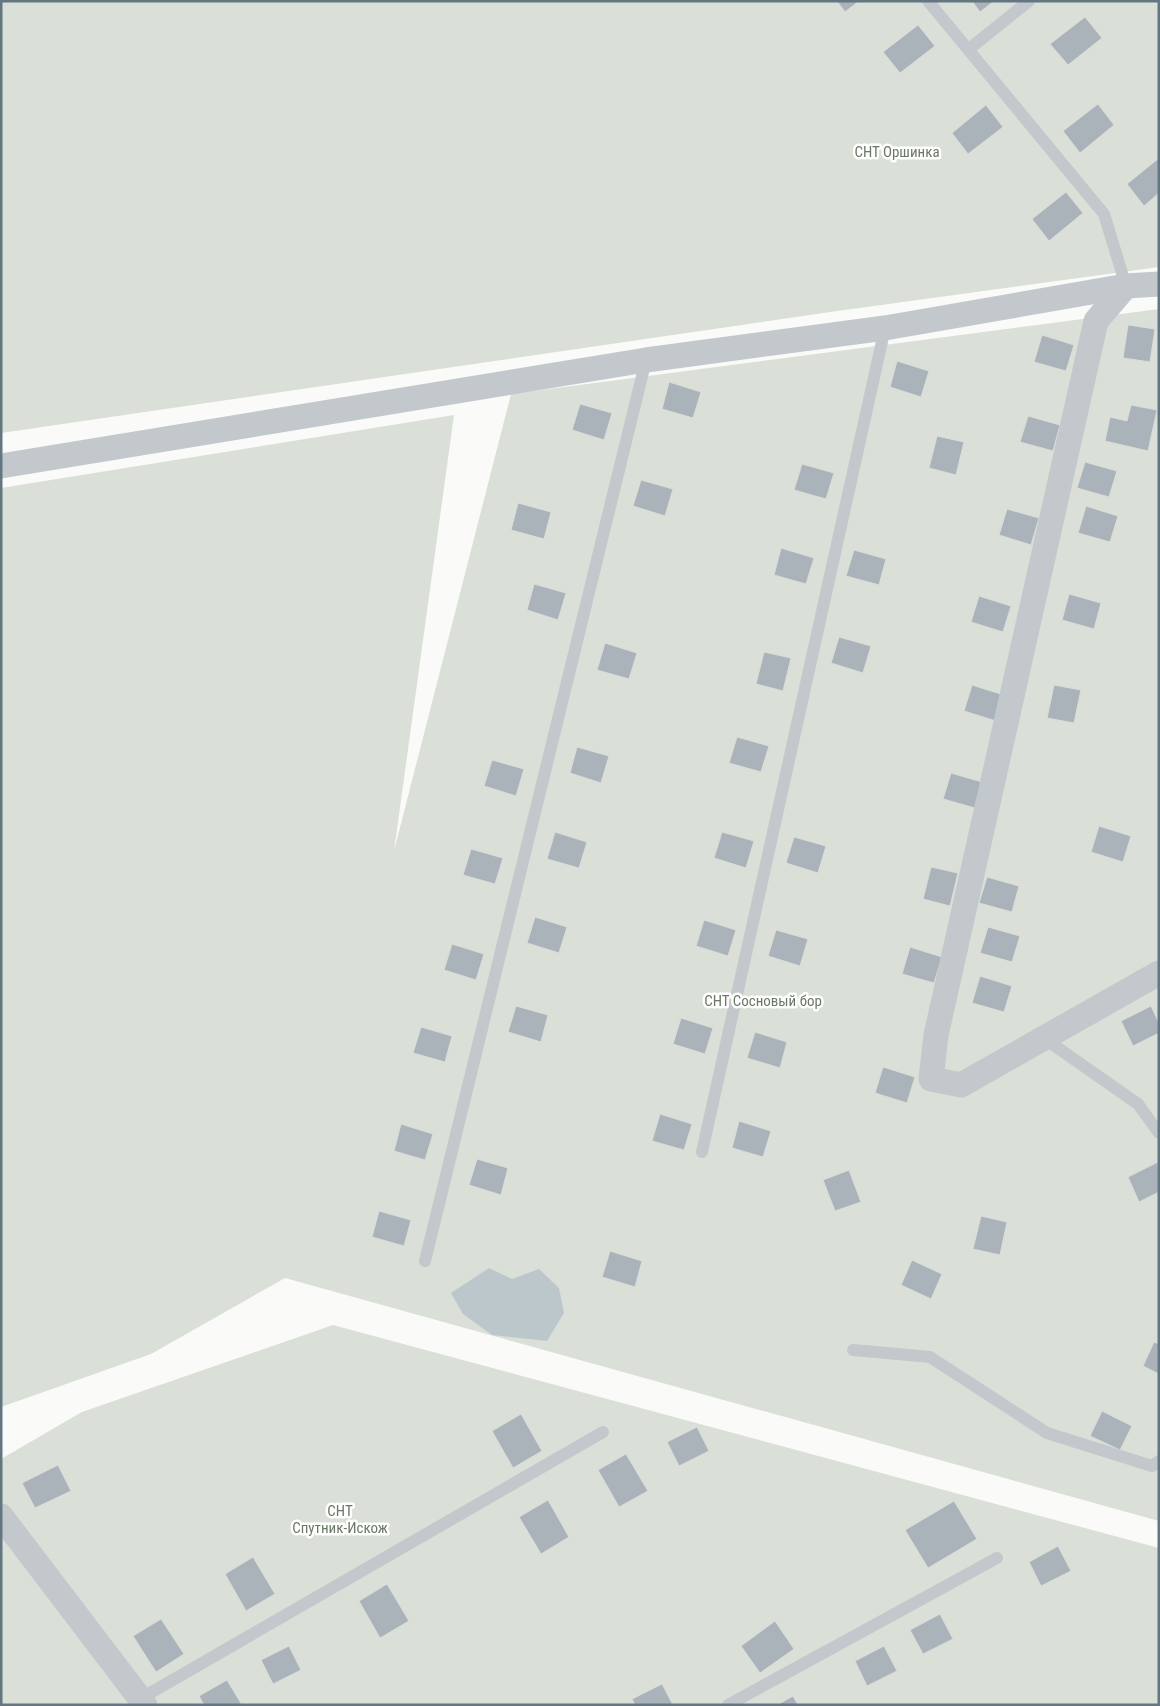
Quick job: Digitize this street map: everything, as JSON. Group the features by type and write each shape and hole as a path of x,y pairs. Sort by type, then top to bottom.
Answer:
{"street":[{"path":"1,466 646,360 885,328 1126,286 1159,284"},
{"path":"1126,286 1096,321 936,1035 931,1079 961,1085 1159,973"},
{"path":"1,1516 138,1703"}],"lane":[{"path":"928,1 1104,214 1126,286"},
{"path":"969,49 1029,1"},
{"path":"702,1152 885,328"},
{"path":"425,1261 646,360"},
{"path":"1044,1039 1138,1104 1159,1133"},
{"path":"853,1350 930,1357 1047,1433 1152,1466 1159,1461"},
{"path":"138,1703 602,1432"},
{"path":"728,1705 997,1558"}],"green space":[{"name":"СНТ Оршинка","path":"1,1 1159,1 1159,267 830,312 1,433"},
{"name":"СНТ Сосновый бор","path":"1159,309 1159,1521 285,1278 151,1354 1,1407 1,488 454,415 394,851 511,394"},
{"name":"СНТ Спутник-Искож","path":"333,1325 1159,1548 1159,1705 1,1705 1,1459 82,1412"}],"shaded area":[{"path":"489,1268 512,1279 539,1269 559,1288 564,1313 547,1341 492,1335 463,1314 451,1293"}],"building":[{"path":"837,1 859,1 845,12"},
{"path":"972,1 994,1 980,12"},
{"path":"1085,17 1102,38 1068,65 1050,44"},
{"path":"918,25 935,46 900,73 883,52"},
{"path":"1098,104 1114,125 1080,153 1063,131"},
{"path":"986,105 1003,127 968,154 952,133"},
{"path":"1159,158 1159,193 1144,206 1127,184"},
{"path":"1066,192 1083,213 1049,241 1032,219"},
{"path":"1128,325 1155,329 1150,362 1123,358"},
{"path":"1042,335 1074,345 1066,371 1034,362"},
{"path":"897,361 929,371 921,397 890,387"},
{"path":"669,382 701,392 693,418 662,409"},
{"path":"580,404 612,413 604,440 572,430"},
{"path":"1131,405 1157,410 1148,451 1105,441 1110,417 1127,421"},
{"path":"1028,416 1060,425 1053,451 1020,442"},
{"path":"937,436 964,442 956,475 929,468"},
{"path":"1085,462 1117,471 1109,497 1077,488"},
{"path":"802,464 834,473 826,499 794,490"},
{"path":"641,480 673,489 665,516 633,506"},
{"path":"518,503 551,512 544,539 511,530"},
{"path":"1086,506 1118,516 1110,542 1078,533"},
{"path":"1007,509 1039,518 1031,545 999,535"},
{"path":"781,548 814,558 806,584 774,575"},
{"path":"854,550 886,559 879,585 846,576"},
{"path":"534,584 566,593 558,620 527,610"},
{"path":"1069,594 1101,603 1094,629 1062,620"},
{"path":"979,596 1011,606 1003,632 971,622"},
{"path":"839,637 871,646 863,673 831,663"},
{"path":"605,643 637,653 629,679 597,670"},
{"path":"764,652 791,658 783,691 756,684"},
{"path":"972,685 1004,695 996,721 964,711"},
{"path":"1054,685 1081,690 1074,723 1047,718"},
{"path":"737,737 769,746 761,772 729,763"},
{"path":"577,747 609,756 601,783 570,773"},
{"path":"492,760 524,769 516,796 484,786"},
{"path":"951,773 982,782 975,808 943,799"},
{"path":"1099,826 1131,836 1123,862 1091,852"},
{"path":"555,832 587,842 579,868 547,859"},
{"path":"722,832 754,841 746,868 714,858"},
{"path":"794,837 826,846 818,873 786,863"},
{"path":"471,849 503,858 495,884 463,875"},
{"path":"931,867 958,873 950,906 923,899"},
{"path":"987,877 1019,886 1012,912 979,903"},
{"path":"535,917 567,927 559,953 527,943"},
{"path":"704,920 736,930 728,956 696,946"},
{"path":"988,927 1020,936 1012,962 980,953"},
{"path":"776,930 808,939 800,966 768,956"},
{"path":"452,944 484,954 476,980 444,970"},
{"path":"910,947 942,957 934,983 902,974"},
{"path":"980,976 1012,986 1004,1012 972,1003"},
{"path":"516,1006 548,1015 541,1042 508,1032"},
{"path":"1151,1006 1159,1023 1159,1033 1133,1046 1121,1021"},
{"path":"681,1018 713,1028 705,1054 673,1044"},
{"path":"421,1027 452,1036 445,1062 413,1053"},
{"path":"755,1032 787,1042 780,1068 747,1058"},
{"path":"883,1067 915,1077 907,1103 875,1093"},
{"path":"660,1114 692,1124 684,1150 652,1141"},
{"path":"739,1121 771,1131 763,1157 732,1148"},
{"path":"401,1124 433,1134 425,1160 394,1151"},
{"path":"477,1159 508,1168 501,1195 469,1185"},
{"path":"1158,1162 1159,1192 1139,1202 1128,1177"},
{"path":"849,1170 861,1202 835,1211 823,1180"},
{"path":"379,1211 411,1220 404,1246 372,1237"},
{"path":"981,1216 1007,1222 1000,1255 973,1249"},
{"path":"610,1251 642,1261 635,1287 602,1277"},
{"path":"912,1260 942,1274 931,1299 901,1285"},
{"path":"1154,1342 1159,1344 1159,1374 1143,1366"},
{"path":"1102,1411 1132,1426 1120,1450 1090,1436"},
{"path":"521,1414 542,1451 513,1468 492,1431"},
{"path":"697,1427 709,1451 679,1466 667,1442"},
{"path":"626,1454 648,1491 619,1507 598,1470"},
{"path":"58,1465 71,1491 35,1508 22,1483"},
{"path":"548,1500 569,1537 541,1554 519,1517"},
{"path":"954,1501 977,1539 928,1568 905,1530"},
{"path":"1058,1546 1071,1571 1041,1586 1029,1562"},
{"path":"253,1557 275,1594 246,1611 225,1574"},
{"path":"387,1584 409,1621 380,1638 359,1601"},
{"path":"940,1614 953,1639 923,1654 910,1630"},
{"path":"161,1619 184,1654 156,1672 133,1636"},
{"path":"775,1621 794,1649 760,1673 741,1646"},
{"path":"289,1646 301,1670 273,1684 261,1660"},
{"path":"884,1646 897,1671 867,1686 855,1661"},
{"path":"227,1680 242,1705 204,1705 199,1696"},
{"path":"662,1684 673,1705 635,1705 632,1699"},
{"path":"793,1696 798,1705 777,1705"}]}
